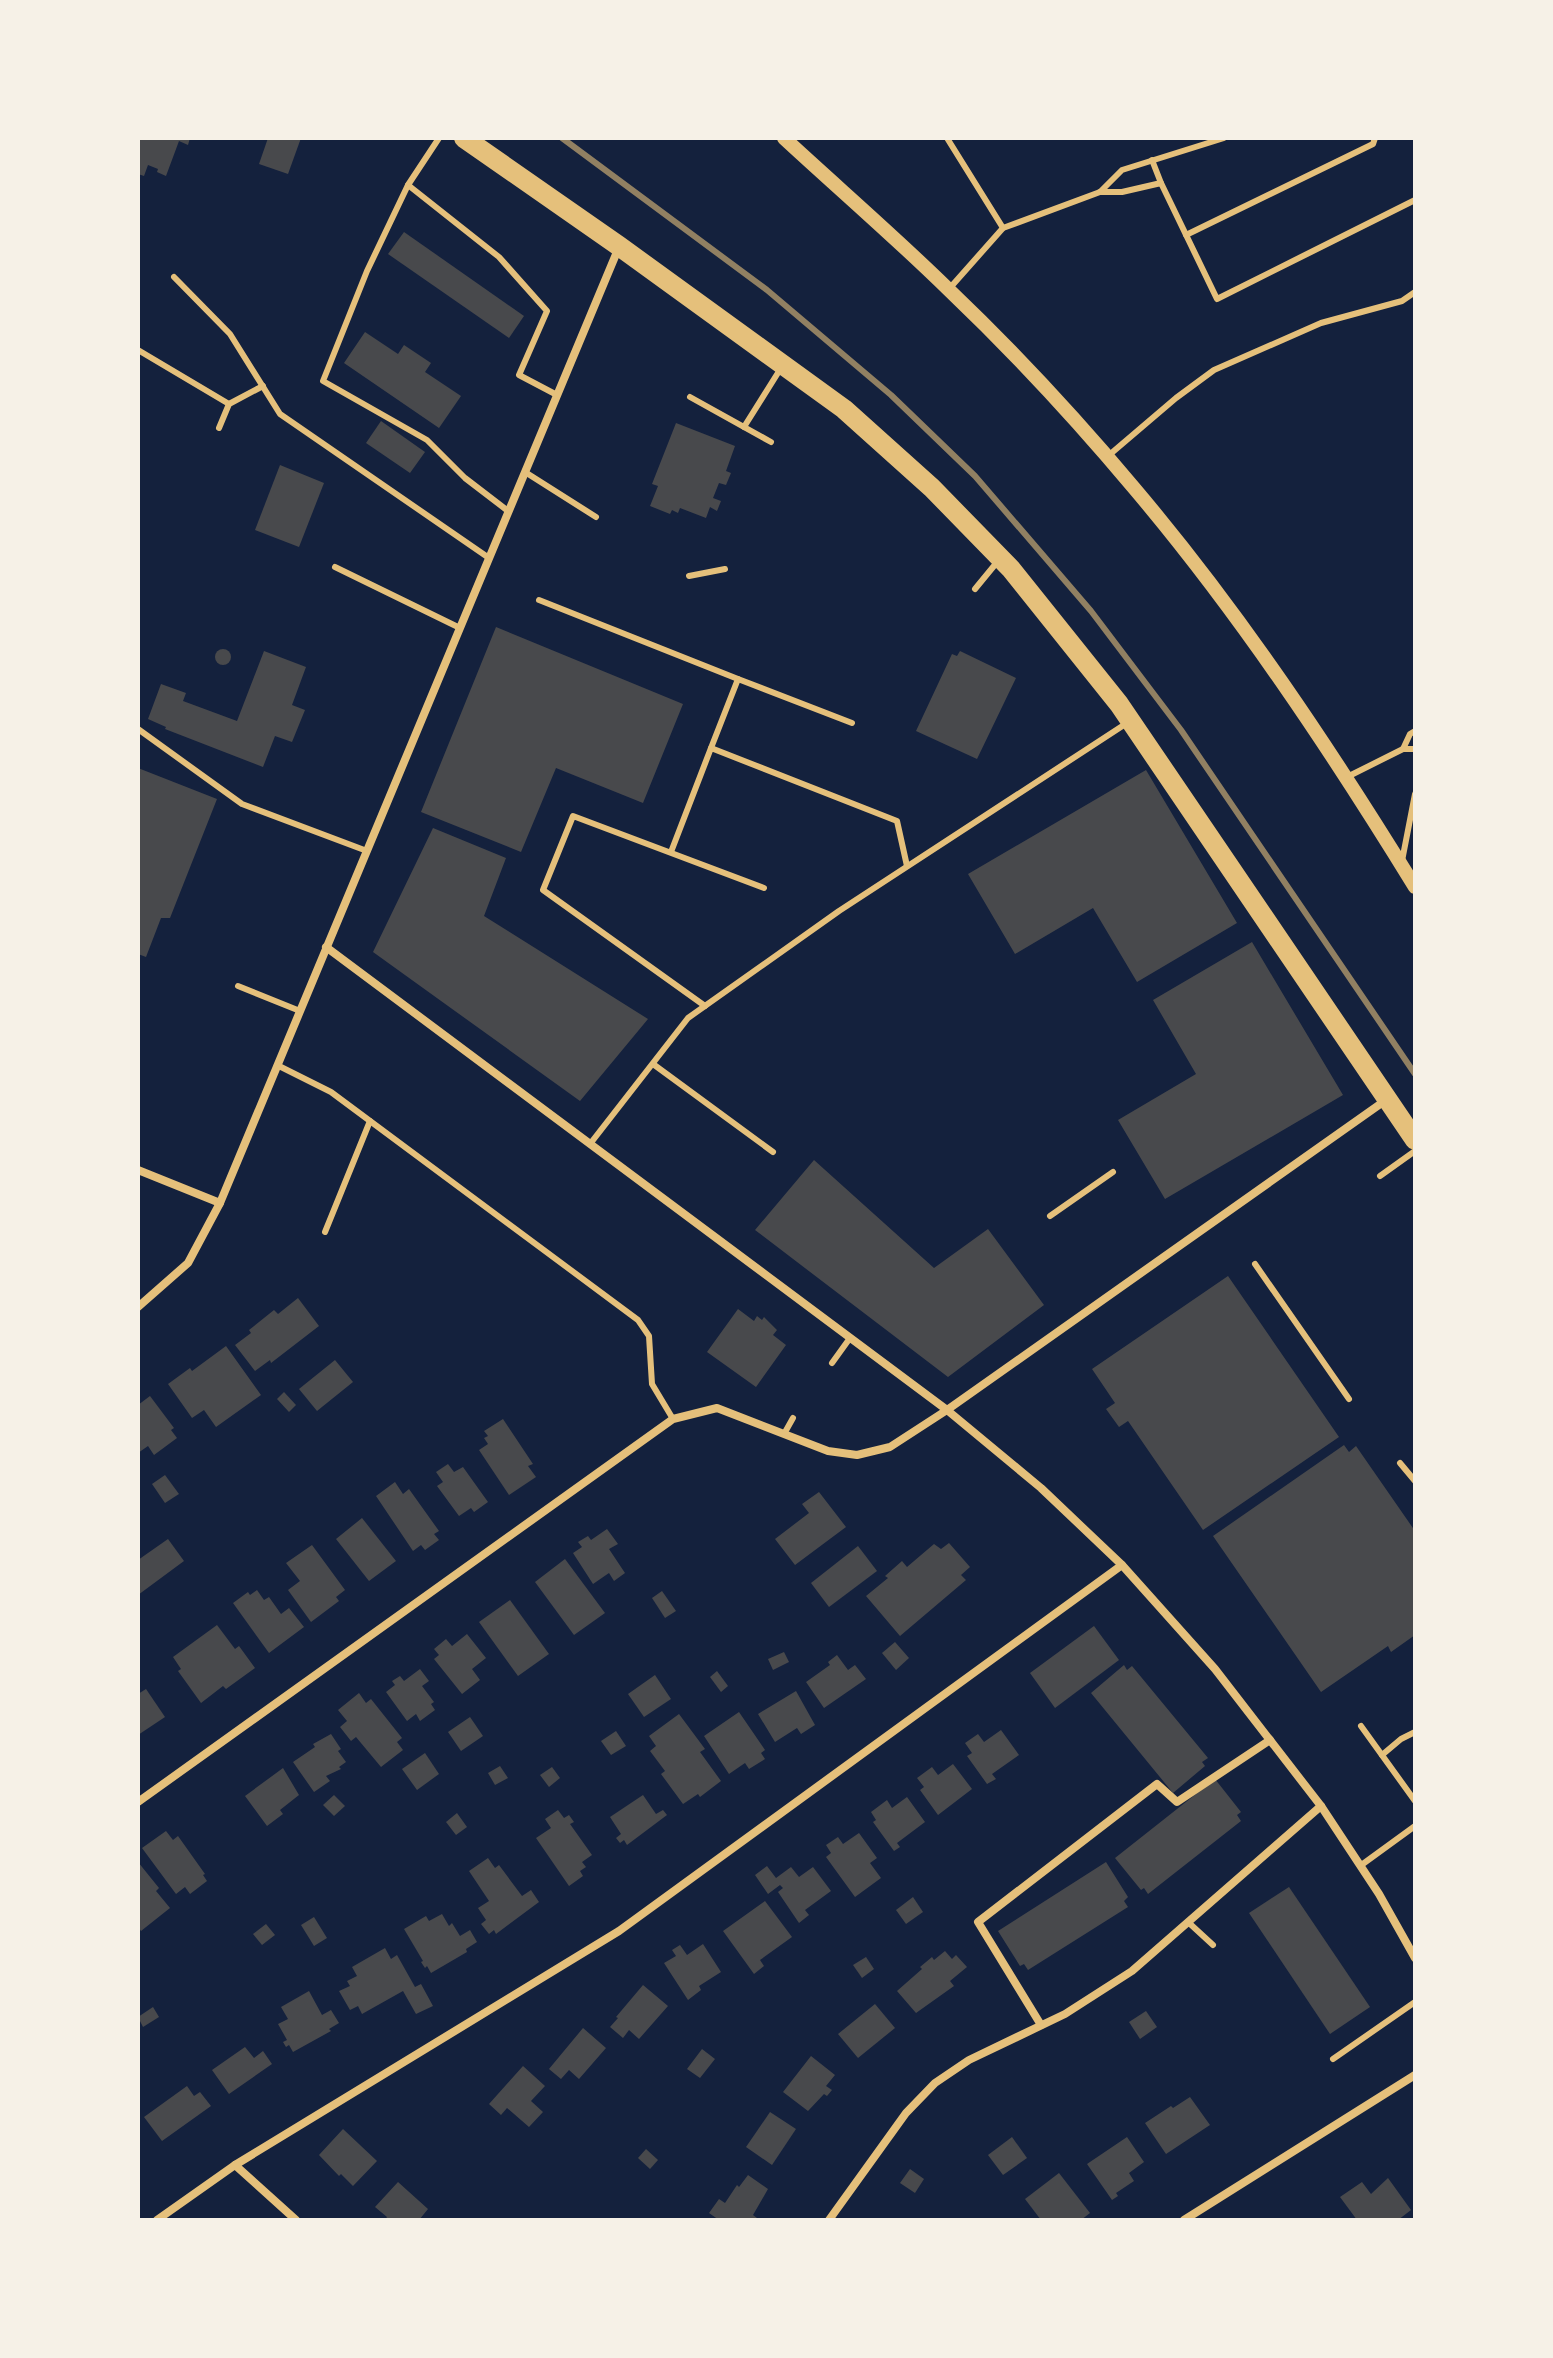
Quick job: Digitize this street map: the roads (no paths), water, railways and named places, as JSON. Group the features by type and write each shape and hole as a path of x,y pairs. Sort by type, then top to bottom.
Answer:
{"main road":[{"path":"464,138 619,246 853,417 932,488 1000,558 1130,721 1415,1140"}],"street":[{"path":"784,138 949,289 1107,457 1253,638 1415,887"},
{"path":"138,1307 188,1263 220,1203 619,246"},
{"path":"326,947 947,1410 1041,1488 1122,1565 1215,1669 1321,1806 1415,1958"},
{"path":"138,1802 673,1419 717,1408 828,1451 857,1455 890,1447 947,1410 1387,1098"},
{"path":"138,1170 220,1203"},
{"path":"157,2220 235,2165 619,1931 1122,1565"},
{"path":"1041,2025 978,1922 1157,1784 1177,1802 1270,1740"},
{"path":"832,2216 906,2113 935,2083 969,2060 1065,2014 1132,1971 1321,1806"},
{"path":"1184,2220 1415,2075"},
{"path":"235,2165 296,2220"}],"lane":[{"path":"439,138 408,185 367,271 323,381 427,440 465,478 508,511"},
{"path":"947,138 1003,228"},
{"path":"1100,192 1122,170 1224,138"},
{"path":"1186,235 1373,144 1375,138"},
{"path":"1152,160 1217,299 1415,200"},
{"path":"949,289 1003,228 1100,192 1122,192 1161,183"},
{"path":"408,185 499,257 547,311 519,375 557,395"},
{"path":"174,277 230,334 280,414 489,558"},
{"path":"1107,457 1214,370 1321,323 1402,301 1415,292"},
{"path":"138,350 229,404"},
{"path":"744,427 783,365"},
{"path":"219,428 229,404 263,386"},
{"path":"690,397 771,442"},
{"path":"525,472 596,517"},
{"path":"975,589 1000,558"},
{"path":"335,567 460,628"},
{"path":"689,576 725,569"},
{"path":"539,600 852,723"},
{"path":"671,852 738,679"},
{"path":"590,1144 688,1018 907,866 1130,721"},
{"path":"138,729 242,804 367,851"},
{"path":"1403,749 1410,734 1415,731"},
{"path":"711,748 897,821 907,866"},
{"path":"1345,778 1403,749 1415,749"},
{"path":"1401,865 1415,794"},
{"path":"705,1006 543,890 573,816 764,888"},
{"path":"238,986 300,1011"},
{"path":"653,1064 773,1152"},
{"path":"277,1065 331,1092 638,1320 649,1336 652,1384 673,1419"},
{"path":"325,1232 370,1121"},
{"path":"1380,1176 1415,1151"},
{"path":"1050,1216 1113,1172"},
{"path":"1255,1264 1349,1399"},
{"path":"832,1363 850,1338"},
{"path":"784,1434 793,1418"},
{"path":"1400,1463 1415,1481"},
{"path":"1361,1726 1415,1801"},
{"path":"1382,1755 1415,1732"},
{"path":"1360,1866 1415,1826"},
{"path":"1188,1922 1213,1945"},
{"path":"1333,2059 1415,2002"}],"railway":[{"path":"562,138 767,290 891,395 975,476 1091,611 1181,730 1415,1074"}]}
